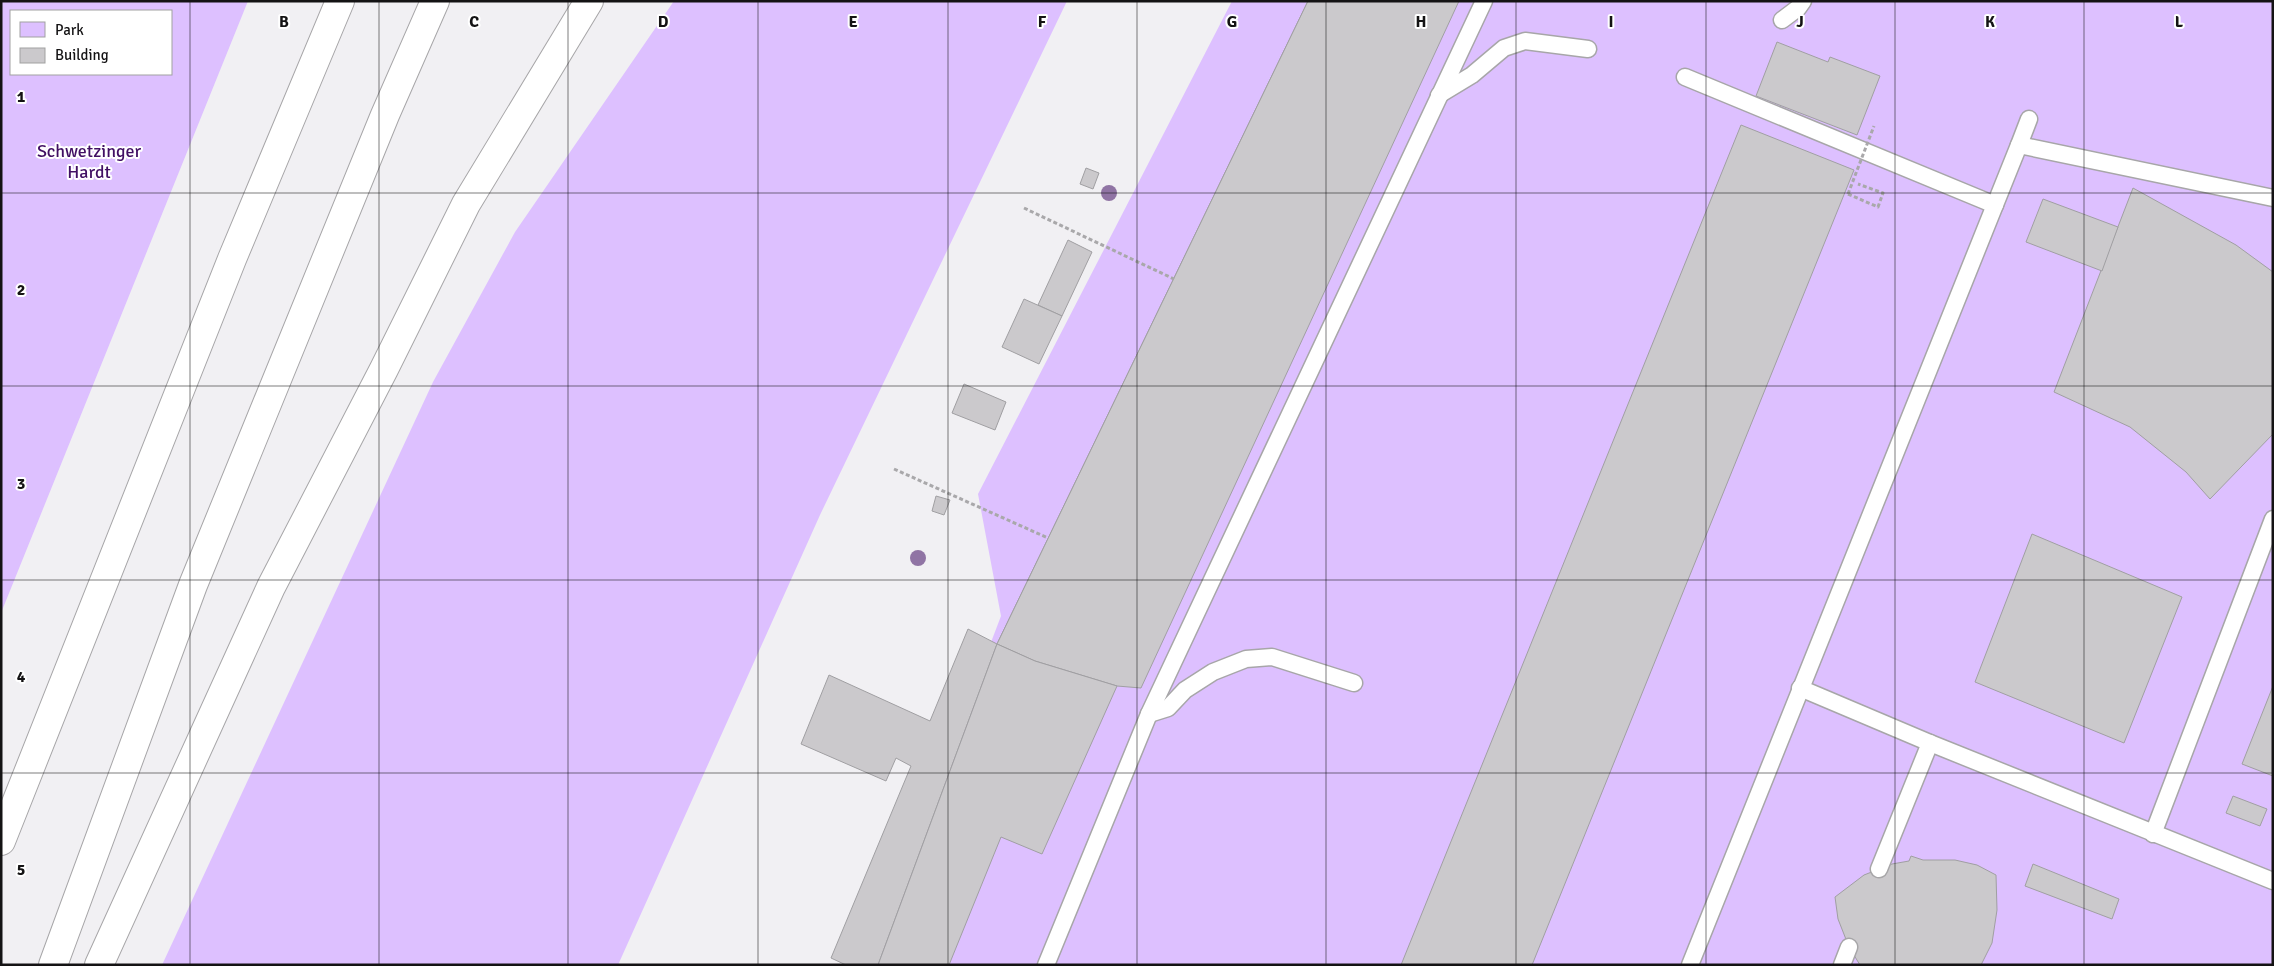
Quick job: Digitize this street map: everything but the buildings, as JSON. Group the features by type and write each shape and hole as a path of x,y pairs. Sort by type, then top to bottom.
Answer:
{"highway":[{"path":"1,841 232,259 340,1"},
{"path":"53,965 193,585 384,115 435,1"},
{"path":"99,965 271,587 466,204 589,1"}],"lane":[{"path":"1046,965 1149,714 1484,1"},
{"path":"1782,20 1798,8 1803,1"},
{"path":"1439,95 1472,75 1504,48 1525,41 1588,49"},
{"path":"1685,77 1995,205"},
{"path":"1690,965 2029,119"},
{"path":"2019,145 2273,198"},
{"path":"2154,834 2273,519"},
{"path":"1149,714 1168,708 1185,690 1213,672 1246,659 1272,657 1354,683"},
{"path":"1800,688 1930,743 2273,881"},
{"path":"1879,869 1930,743"},
{"path":"1842,965 1849,947"}],"path":[{"path":"1858,184 1883,193 1878,207 1848,194 1874,126"},
{"path":"1024,208 1174,279"},
{"path":"894,469 1048,538"}],"green space":[{"name":"Schwetzinger Hardt","path":"1,1 248,1 1,613"},
{"path":"674,1 1067,1 820,515 618,965 162,965 433,382 515,232"},
{"path":"1232,1 2273,1 2273,965 868,965 1001,616 978,494"}]}
